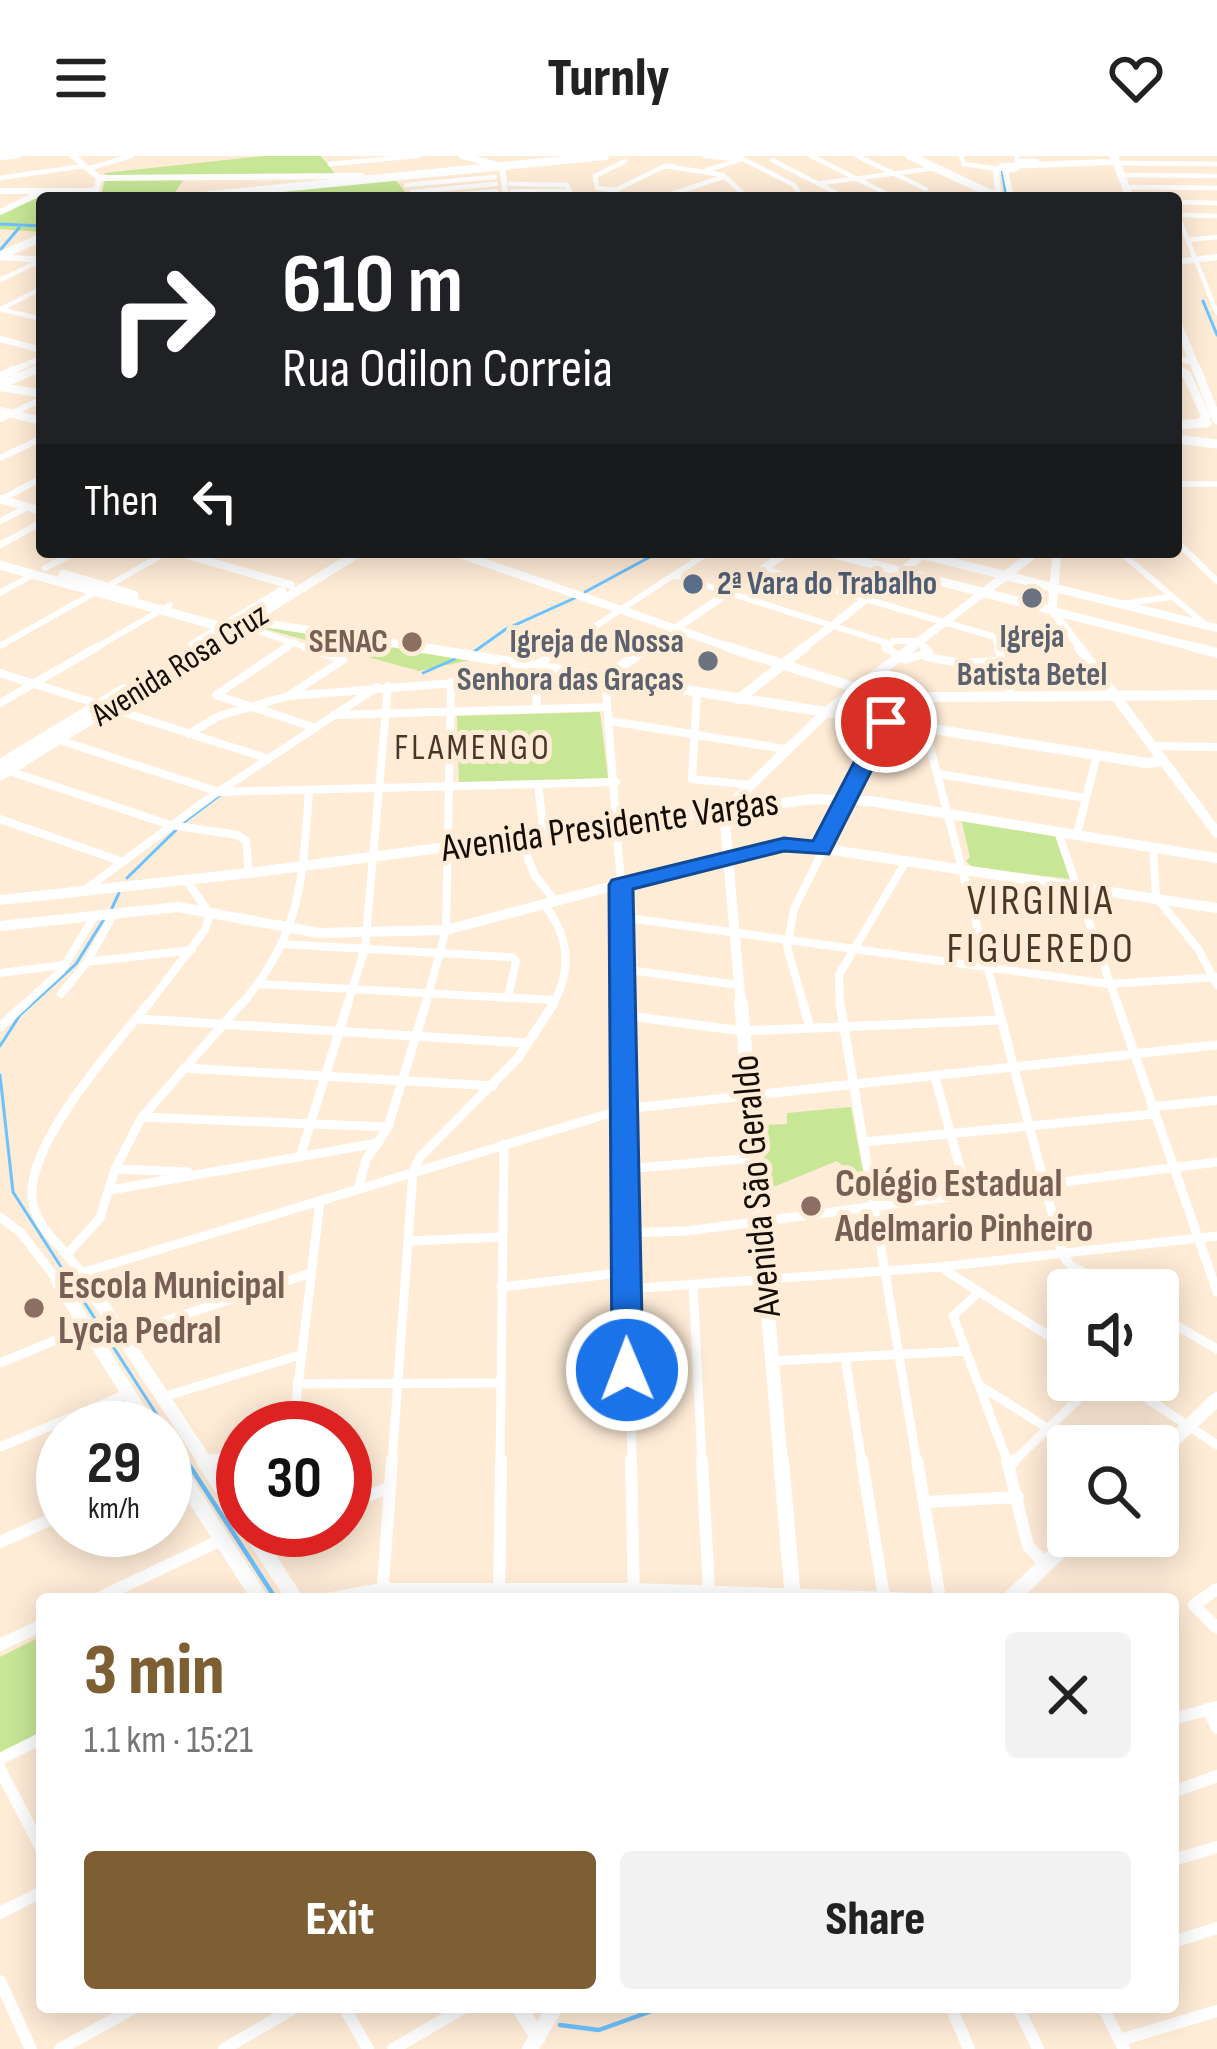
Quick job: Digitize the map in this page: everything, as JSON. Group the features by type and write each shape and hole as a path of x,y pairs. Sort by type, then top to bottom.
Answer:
{"main road":[{"path":"212,192 319,178 605,156"},
{"path":"908,156 986,192"},
{"path":"1113,160 1126,192"},
{"path":"1113,160 1125,192"},
{"path":"224,192 498,165"},
{"path":"934,168 975,192"},
{"path":"0,255 36,239"},
{"path":"1182,336 1202,383 1214,395 1217,423 1182,424"},
{"path":"1182,370 1206,417 1200,423"},
{"path":"1182,444 1217,444"},
{"path":"0,555 94,593 230,626 258,616"},
{"name":"Avenida Rosa Cruz","path":"3,770 230,626 258,616 338,558"},
{"name":"Avenida Rosa Cruz","path":"258,616 294,583 348,558"},
{"path":"848,558 1052,610 1058,558"},
{"path":"940,558 1055,588"},
{"path":"982,593 1029,558"},
{"path":"0,565 106,586 164,608"},
{"name":"Avenida Rosa Cruz","path":"27,754 59,740 104,706"}],"street":[{"path":"0,158 18,156"},
{"path":"73,156 99,178 319,178"},
{"path":"0,178 100,167 130,160 129,156"},
{"path":"340,156 346,163"},
{"path":"330,164 418,156"},
{"path":"462,156 482,157 498,165 510,191 615,190"},
{"path":"705,156 740,158 790,183 797,192"},
{"path":"784,156 772,160 835,192"},
{"path":"811,156 884,192"},
{"path":"857,156 926,189"},
{"path":"961,156 964,164 998,169 1037,160"},
{"path":"976,165 988,164 986,156"},
{"path":"1153,156 1168,192"},
{"path":"658,158 669,166 707,171 742,192"},
{"path":"707,171 740,158"},
{"path":"1017,159 1216,164"},
{"path":"1010,192 1005,170 1074,160"},
{"path":"583,167 599,172 618,165"},
{"path":"1182,201 1217,203 1198,165"},
{"path":"612,192 669,166"},
{"path":"819,183 934,168"},
{"path":"998,169 998,192"},
{"path":"443,171 461,192"},
{"path":"599,172 599,192"},
{"path":"1120,175 1217,176"},
{"path":"691,192 721,177"},
{"path":"0,191 93,190 99,178"},
{"path":"406,185 496,184"},
{"path":"412,192 496,184"},
{"path":"475,192 496,184"},
{"path":"1125,187 1213,189"},
{"path":"0,212 36,194"},
{"path":"1182,214 1217,216"},
{"path":"1182,225 1217,313"},
{"path":"1189,240 1217,237"},
{"path":"0,255 36,259"},
{"path":"1182,261 1217,256"},
{"path":"0,280 36,263"},
{"path":"1,309 36,291"},
{"path":"1,309 36,318"},
{"path":"0,338 36,347"},
{"path":"0,376 36,348"},
{"path":"1182,364 1193,365"},
{"path":"0,386 36,370"},
{"path":"0,386 36,395"},
{"path":"11,414 36,399"},
{"path":"0,415 36,420"},
{"path":"0,458 36,441"},
{"path":"0,500 36,482"},
{"path":"1182,484 1217,484"},
{"path":"0,500 36,514"},
{"path":"0,500 36,514"},
{"path":"0,521 24,509"},
{"path":"0,545 36,520"},
{"path":"1182,547 1217,580"},
{"path":"0,593 65,558"},
{"path":"106,586 156,558"},
{"path":"201,558 230,565"},
{"path":"208,558 294,583"},
{"path":"470,558 618,613 856,688 903,696 1217,695"},
{"path":"188,734 219,716 288,696 535,671 700,558"},
{"path":"605,677 779,558"},
{"path":"739,698 915,558"},
{"path":"1127,558 1212,627"},
{"path":"763,569 994,637 1011,697"},
{"path":"673,575 887,643 918,641 928,649 926,657"},
{"path":"1055,588 1212,627"},
{"path":"0,646 94,593"},
{"path":"724,811 825,712 982,593"},
{"path":"1119,604 1173,597"},
{"path":"0,703 164,608"},
{"path":"1052,610 1217,653"},
{"path":"1052,610 1217,833"},
{"path":"258,616 535,671 605,677 1165,765"},
{"path":"230,626 343,658 288,696"},
{"path":"1193,647 1212,627"},
{"path":"294,641 216,692 219,697 316,728"},
{"path":"887,643 884,648 895,658 1002,661"},
{"path":"535,671 537,710"},
{"path":"0,673 269,759"},
{"path":"605,677 621,885 633,1593"},
{"path":"358,1189 366,1160 388,1127 404,1082 446,930 451,682"},
{"path":"300,1157 367,933 388,686"},
{"path":"84,891 179,826 219,792 376,687"},
{"path":"697,692 693,781 751,785"},
{"path":"334,715 606,707"},
{"path":"610,721 785,748"},
{"path":"810,1028 788,939 794,909 886,722"},
{"path":"926,728 1063,1255 1078,1269"},
{"path":"59,740 219,792 616,782"},
{"path":"1151,746 1217,747"},
{"path":"1077,834 1097,755"},
{"path":"3,770 179,826 242,837 249,873"},
{"path":"938,774 1086,798"},
{"path":"538,784 544,834"},
{"path":"132,1401 87,1327 69,1277 69,1252 96,1224 115,1169 142,1117 259,984 288,931 300,902 308,792"},
{"name":"Avenida Presidente Vargas","path":"0,900 846,799 1217,858"},
{"name":"Avenida São Geraldo","path":"724,811 793,1593"},
{"path":"0,819 123,862"},
{"path":"1058,832 1217,1292"},
{"path":"382,1593 412,1172 420,1157 493,1086 527,1043 553,1000 566,966 566,942 520,837"},
{"path":"0,926 178,907 288,931 446,930 784,844 1216,909"},
{"path":"621,917 1109,984 1216,980 1199,950 1156,897 1153,847"},
{"path":"906,861 837,980 939,1593"},
{"path":"186,880 211,914"},
{"path":"61,994 87,962 114,913"},
{"path":"69,1252 44,1228 30,1192 42,1148 192,950 211,914"},
{"path":"0,1027 64,965 95,915"},
{"path":"281,944 515,958 508,998"},
{"path":"87,962 192,950"},
{"path":"0,973 64,965"},
{"path":"622,969 738,985"},
{"path":"259,984 553,1000"},
{"path":"622,1015 742,1030 1001,1020"},
{"path":"139,1019 527,1043"},
{"path":"69,1277 624,1109 1217,1045"},
{"path":"184,1068 493,1086"},
{"path":"935,1076 967,1193"},
{"path":"864,1142 1030,1126 1217,1100"},
{"path":"142,1117 388,1127"},
{"path":"110,1190 378,1143"},
{"path":"499,1593 504,1144"},
{"path":"352,1148 366,1160"},
{"path":"626,1168 753,1158"},
{"path":"626,1232 686,1231 1217,1162"},
{"path":"115,1169 205,1173"},
{"path":"295,1401 320,1201"},
{"path":"0,1217 69,1277 121,1335 216,1482"},
{"path":"627,1289 940,1268 1217,1236"},
{"path":"409,1241 502,1237"},
{"path":"940,1268 1047,1335"},
{"path":"501,1287 627,1272"},
{"path":"121,1335 311,1273"},
{"path":"693,1284 710,1592"},
{"path":"979,1292 953,1316 1009,1466 1028,1546 1046,1565"},
{"path":"0,1363 87,1327"},
{"path":"1179,1329 1217,1349"},
{"path":"773,1361 965,1351"},
{"path":"163,1397 300,1355"},
{"path":"845,1357 883,1593"},
{"path":"297,1384 500,1382"},
{"path":"978,1385 1047,1427"},
{"path":"0,1447 127,1394"},
{"path":"1179,1435 1217,1400"},
{"path":"1052,1425 1077,1401"},
{"path":"1152,1401 1217,1445"},
{"path":"1009,1466 1047,1430"},
{"path":"203,1464 216,1459"},
{"path":"372,1494 388,1488"},
{"path":"926,1502 1018,1497"},
{"path":"192,1499 216,1533"},
{"path":"0,1541 36,1526"},
{"path":"110,1593 216,1542"},
{"path":"232,1557 256,1593"},
{"path":"268,1557 291,1593"},
{"path":"1016,1593 1054,1557"},
{"path":"1216,1592 1193,1605 1217,1628"},
{"path":"672,1593 727,1593"},
{"path":"0,1645 36,1628"},
{"path":"1179,1717 1212,1708 1217,1728"},
{"path":"0,1759 36,1741"},
{"path":"0,1769 36,1838"},
{"path":"1179,1790 1217,1777"},
{"path":"1179,1858 1217,1847"},
{"path":"0,1913 36,1895"},
{"path":"1179,1940 1217,1928"},
{"path":"0,1981 31,2049"},
{"path":"1106,2013 1122,2044 1217,2011"},
{"path":"60,2049 114,2013"},
{"path":"224,2049 286,2013"},
{"path":"347,2013 368,2049"},
{"path":"393,2049 454,2013"},
{"path":"522,2013 534,2043"},
{"path":"534,2043 551,2013"},
{"path":"954,2013 969,2049"},
{"path":"1021,2013 1038,2049"}],"green space":[{"path":"264,156 321,156 336,175 107,177 104,173"},
{"path":"394,178 405,192 255,192"},
{"path":"184,179 175,192 102,192 105,180"},
{"path":"36,196 36,232 0,229 0,214"},
{"path":"262,628 471,660 419,671"},
{"path":"600,712 608,778 459,784 457,716"},
{"path":"956,820 1055,833 1070,879 972,867 966,861 970,857 962,822"},
{"path":"851,1107 865,1183 837,1161 766,1190 762,1125 787,1124 787,1113"},
{"path":"36,1639 36,1738 0,1756 0,1657"}],"waterway":[{"path":"1002,169 1006,192"},
{"path":"0,224 36,226"},
{"path":"1,249 19,228"},
{"path":"1203,301 1217,335"},
{"path":"585,592 648,558"},
{"path":"475,651 506,629 577,597"},
{"path":"423,673 455,659"},
{"path":"184,822 220,795"},
{"path":"127,878 177,829"},
{"path":"112,908 119,893"},
{"path":"0,1046 20,1015 76,964 104,919"},
{"path":"0,1075 13,1192 63,1270"},
{"path":"72,1283 148,1401"},
{"path":"192,1469 272,1593"},
{"path":"560,2025 599,2030 646,2013"}],"place":[{"name":"2ª Vara do Trabalho","path":"693,584"},
{"name":"Igreja Batista Betel","path":"1032,598"},
{"name":"SENAC","path":"412,642"},
{"name":"Igreja de Nossa Senhora das Graças","path":"708,661"},
{"name":"Colégio Estadual Adelmario Pinheiro","path":"811,1206"},
{"name":"Escola Municipal Lycia Pedral","path":"34,1308"}],"district":[{"name":"FLAMENGO","path":"473,748"},
{"name":"VIRGINIA FIGUEREDO","path":"1041,926"}],"route":[{"path":"627,1370 621,885 784,844 821,849 886,722"}]}
